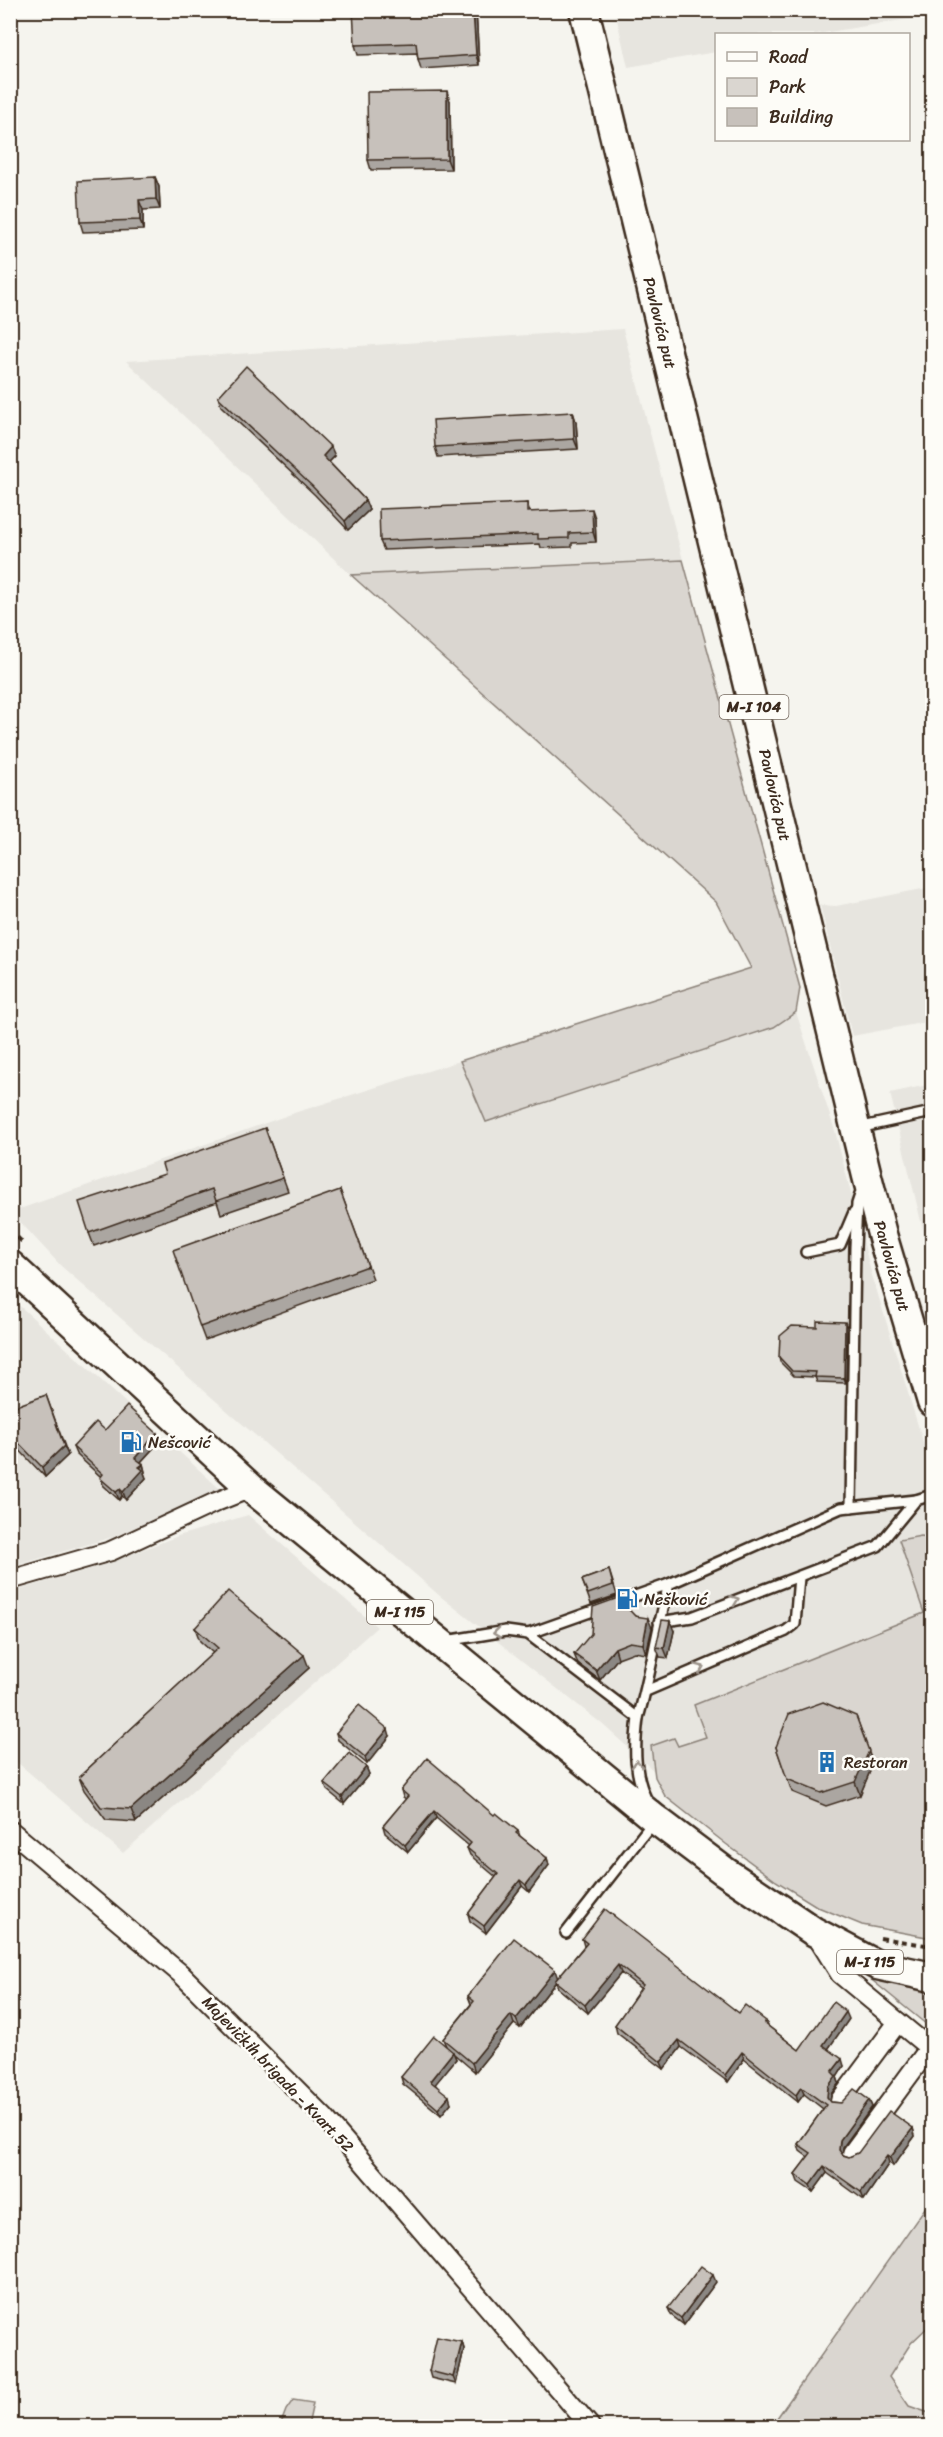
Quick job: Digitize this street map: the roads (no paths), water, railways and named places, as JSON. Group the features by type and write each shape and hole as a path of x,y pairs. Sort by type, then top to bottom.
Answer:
{"main road":[{"name":"Pavlovića put","path":"584,10 867,1176 883,1238 933,1402"},
{"name":"M-I 115","path":"10,1264 251,1488 655,1819 724,1871 813,1931 877,1965 933,1977"},
{"name":"M-I 115","path":"813,1931 912,1956 933,1958"}],"street":[{"path":"10,1580 111,1551 251,1488"},
{"name":"Majevičkih brigada - Kvart 52","path":"10,1830 182,1974 324,2117 590,2427"},
{"path":"813,1931 840,1974 931,2048 852,2153"},
{"path":"840,2100 898,2022"}],"lane":[{"path":"855,1128 933,1112"},
{"path":"806,1252 840,1245 867,1176"},
{"path":"851,1507 851,1409 857,1204"},
{"path":"438,1642 506,1631 528,1634 669,1584 841,1508 916,1500 933,1495"},
{"path":"659,1622 692,1617 878,1545 916,1500"},
{"path":"646,1691 786,1631 795,1624 800,1577"},
{"path":"566,1933 655,1819 638,1780 636,1740 638,1719 669,1584"},
{"path":"528,1634 638,1719"}],"place":[{"name":"Nešcović","path":"131,1442"},
{"name":"Nešković","path":"627,1599"},
{"name":"Restoran","path":"827,1762"}]}
